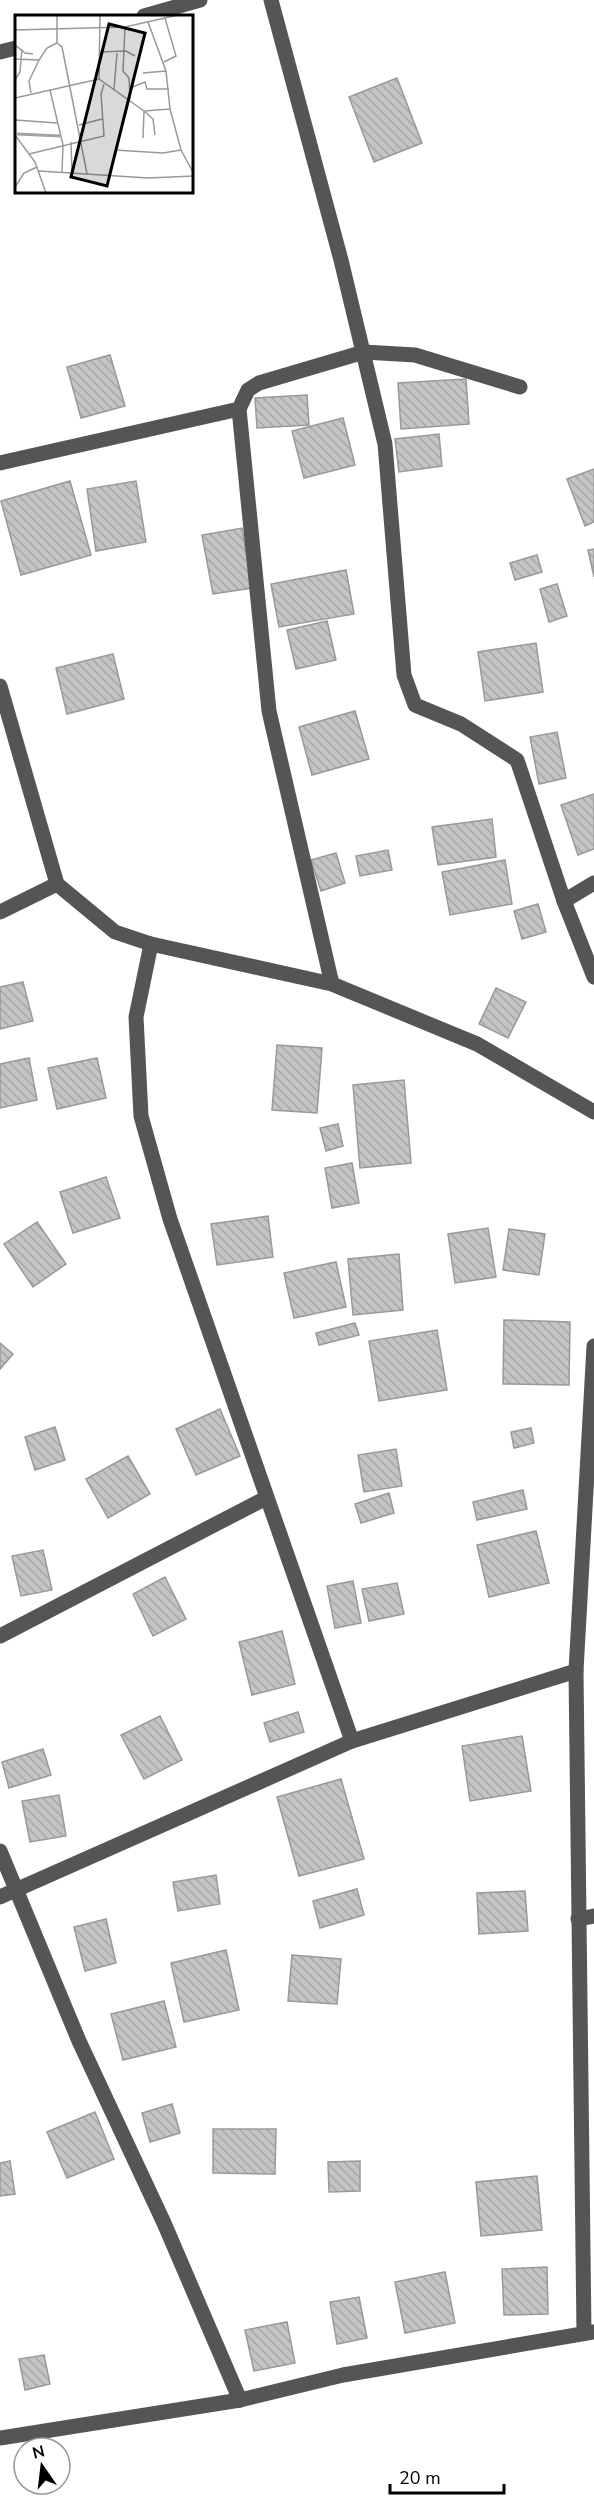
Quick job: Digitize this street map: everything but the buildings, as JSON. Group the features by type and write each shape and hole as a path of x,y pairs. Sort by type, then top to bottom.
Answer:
{"street":[{"path":"146,15 164,6 200,0"},
{"path":"272,0 386,444 404,675 415,705 461,724 517,760 564,901 594,977"},
{"path":"0,52 15,48"},
{"path":"332,984 269,711 239,409 248,390 259,383 364,352 415,355 520,387"},
{"path":"0,462 239,409"},
{"path":"0,686 57,884 115,932 151,944 332,984 477,1044 594,1112"},
{"path":"564,901 594,882"},
{"path":"0,912 57,884"},
{"path":"151,944 136,1017 141,1116 170,1219 352,1741"},
{"path":"0,2438 240,2400 343,2375 589,2333 578,1919 576,1671 594,1346"},
{"path":"0,1636 266,1498"},
{"path":"0,1897 15,1888 352,1741 576,1671"},
{"path":"0,1851 79,2041 164,2223 240,2400"},
{"path":"578,1919 594,1916"}]}
